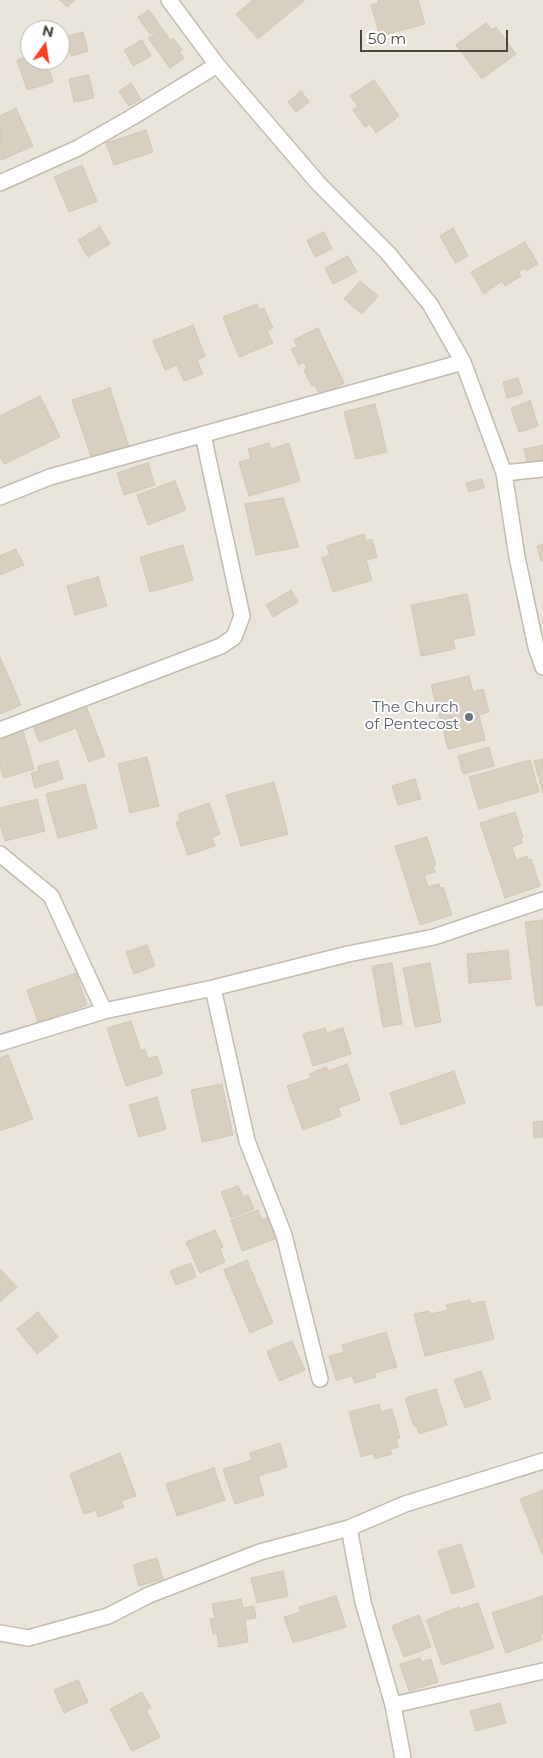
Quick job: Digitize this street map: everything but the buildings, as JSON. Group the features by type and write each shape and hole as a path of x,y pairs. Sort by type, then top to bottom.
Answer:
{"street":[{"path":"168,0 217,65 318,184 387,252 430,304 463,362 504,473 517,557 540,647 543,667"},
{"path":"0,183 78,148 217,65"},
{"path":"0,498 50,477 463,362"},
{"path":"0,730 221,646 234,637 242,616 203,435"},
{"path":"504,473 543,469"},
{"path":"0,854 52,896 104,1010"},
{"path":"0,1043 104,1010 213,988 348,954 434,937 543,900"},
{"path":"213,988 247,1141 284,1236 320,1379"},
{"path":"0,1634 28,1638 57,1632 108,1616 149,1595 260,1552 349,1528 405,1504 543,1461"},
{"path":"349,1528 363,1602 393,1705 403,1758"},
{"path":"393,1705 543,1671"}],"shaded area":[{"path":"0,0 543,0 543,1758 0,1758"}],"place":[{"name":"The Church of Pentecost","path":"469,717"}]}
